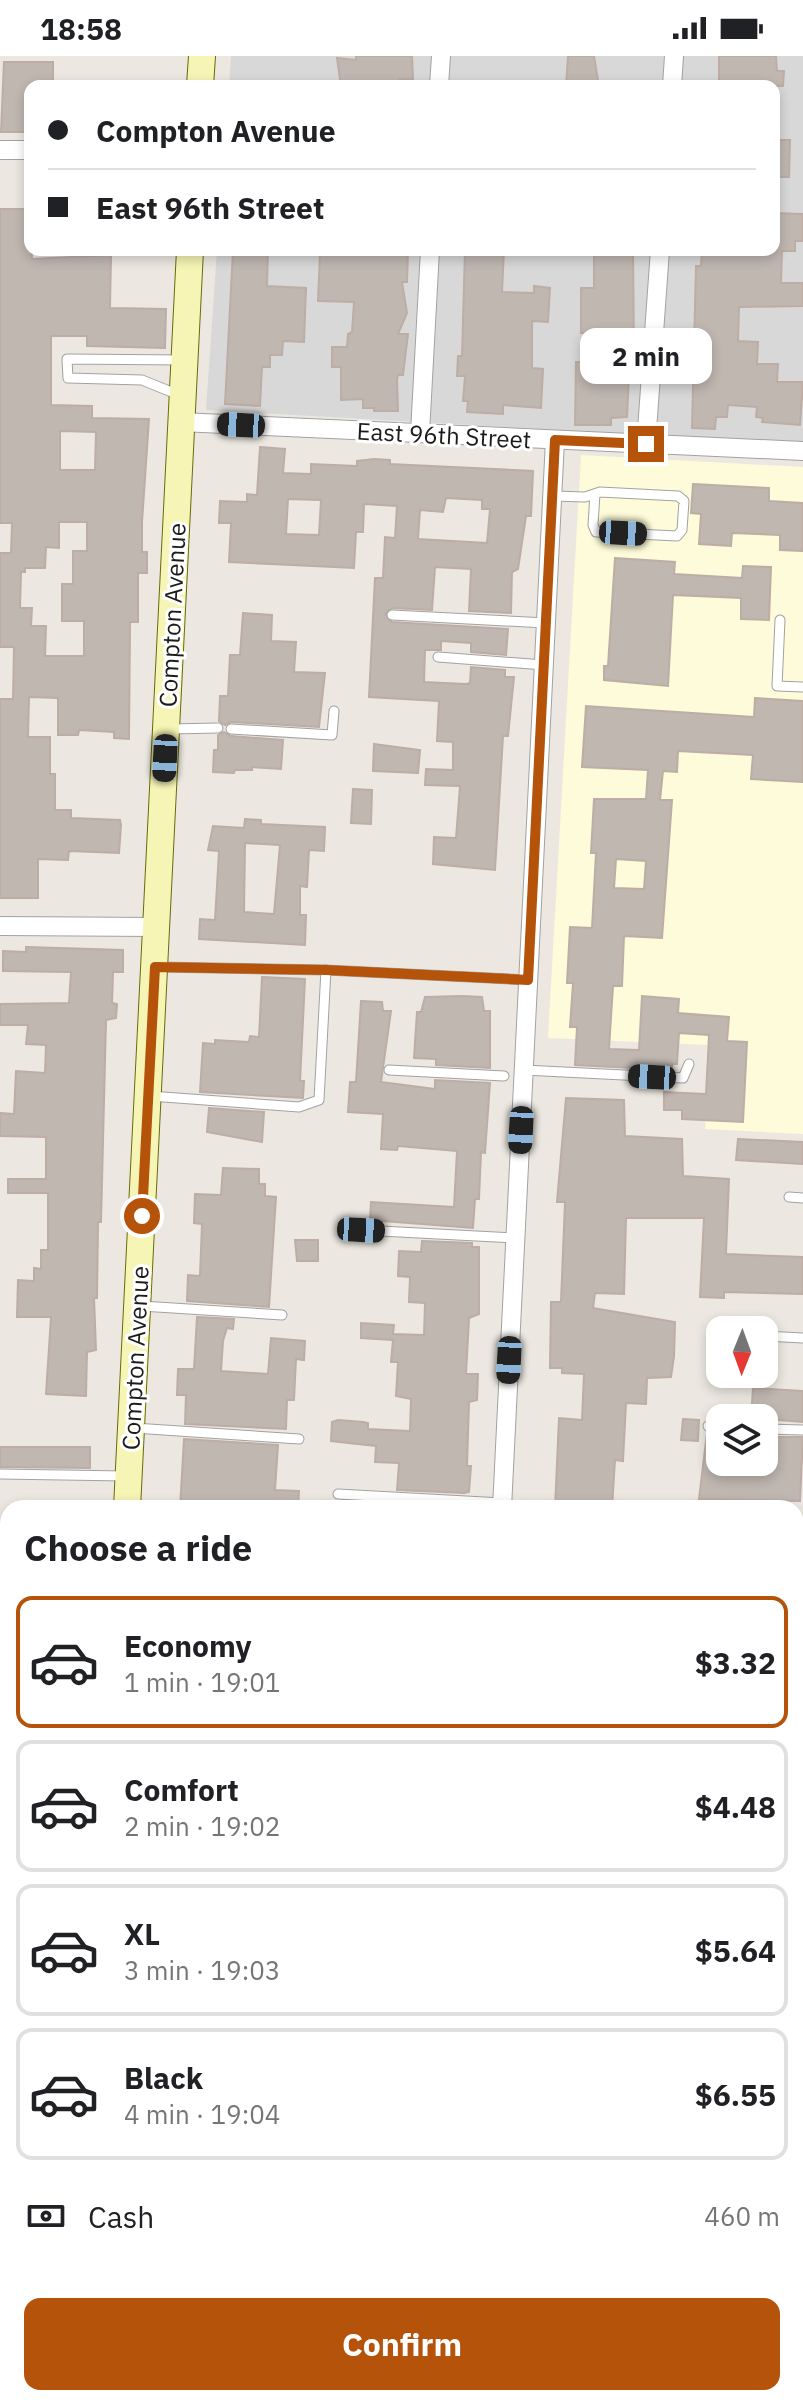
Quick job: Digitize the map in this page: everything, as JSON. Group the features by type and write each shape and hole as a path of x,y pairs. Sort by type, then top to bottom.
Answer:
{"main road":[{"path":"200,80 202,56"},
{"name":"Compton Avenue","path":"128,1500 190,256"}],"street":[{"path":"439,80 441,56"},
{"path":"672,80 674,56"},
{"path":"0,150 24,150"},
{"path":"420,433 430,256"},
{"path":"646,444 660,256"},
{"name":"East 96th Street","path":"182,409 420,433 803,451"},
{"path":"502,1500 555,440"},
{"path":"0,926 156,927"},
{"path":"504,1076 524,1073"}],"lane":[{"path":"182,409 142,380 68,378 67,359 185,360"},
{"path":"553,496 595,494 678,496 684,501 682,530 677,536 596,532 593,525 595,494"},
{"path":"392,615 546,623"},
{"path":"780,620 777,686 803,687"},
{"path":"438,657 544,665"},
{"path":"231,729 332,735 334,711"},
{"path":"166,729 218,728"},
{"path":"155,967 326,970 528,980"},
{"path":"148,1095 299,1107 319,1100 326,970"},
{"path":"524,1073 683,1078 689,1064"},
{"path":"389,1070 504,1076"},
{"path":"789,1197 803,1198"},
{"path":"361,1230 515,1238"},
{"path":"137,1306 282,1315"},
{"path":"778,1337 803,1338"},
{"path":"131,1428 299,1439"},
{"path":"778,1429 803,1430"},
{"path":"0,1474 129,1477"},
{"path":"338,1494 420,1500"}],"shaded area":[{"path":"231,56 803,56 803,444 206,410 217,256 780,256 780,80 229,80"},
{"path":"581,455 803,467 803,1134 705,1129 707,1045 548,1038"}],"building":[{"path":"356,56 412,56 413,79 340,80 337,58 356,60"},
{"path":"568,56 594,56 598,80 566,80"},
{"path":"719,56 776,56 777,71 784,71 783,86 780,86 780,80 719,80"},
{"path":"4,62 53,62 53,80 24,80 24,132 1,132"},
{"path":"780,140 790,140 789,177 780,177"},
{"path":"0,209 24,209 24,256 32,256 32,259 111,256 110,308 166,309 165,348 87,346 87,336 51,336 51,405 92,406 92,418 149,419 142,522 142,552 147,552 147,573 138,573 138,622 130,622 129,739 114,738 114,732 79,730 78,735 58,735 58,698 29,697 28,737 50,737 50,774 55,774 55,810 71,810 71,818 120,820 121,825 119,853 69,851 68,860 38,859 38,898 0,898 0,699 13,699 14,647 0,647 0,553 11,553 12,523 0,523","holes":["60,431 96,432 95,470 60,470","59,522 87,522 87,551 73,551 73,584 62,584 62,621 84,621 84,656 45,656 46,626 31,626 32,608 20,608 21,572 25,572 25,568 45,568 46,547 59,548"]},
{"path":"780,213 803,214 803,241 795,241 795,251 782,251 781,283 803,283 803,306 739,307 738,341 758,342 757,364 778,364 777,382 803,382 800,425 762,422 763,418 756,417 757,407 728,405 727,417 716,417 715,429 692,428 696,266 701,266 702,256 780,256"},
{"path":"233,256 268,256 267,286 306,288 304,342 283,341 282,355 270,355 270,367 262,367 260,406 225,404"},
{"path":"320,256 408,256 407,282 402,282 407,313 398,334 408,334 403,375 398,375 397,379 398,411 363,408 363,399 341,400 341,367 332,367 332,347 347,347 348,334 352,332 354,302 318,301"},
{"path":"465,256 504,256 502,292 534,293 534,286 550,288 548,322 532,321 532,368 543,369 541,408 503,405 503,414 467,412 468,401 463,401 465,376 457,376 458,356 462,356"},
{"path":"594,256 633,256 634,353 630,353 627,417 611,418 611,425 575,425 576,362 587,362 587,333 581,333 581,288 594,288"},
{"path":"260,447 285,449 283,473 311,474 311,464 357,466 357,461 374,459 390,460 390,464 533,471 531,516 526,516 518,569 512,572 511,613 469,611 471,569 435,567 432,610 392,608 385,614 392,622 508,629 506,655 471,652 471,643 441,641 441,650 425,650 424,682 470,683 471,667 505,670 505,677 514,677 508,736 503,736 495,870 433,864 434,837 456,838 460,786 425,785 426,769 453,770 453,742 437,741 439,701 369,697 375,578 383,578 385,537 395,538 397,506 364,504 363,532 356,532 354,568 229,562 231,523 219,523 220,501 247,502 247,494 257,495","holes":["446,498 482,500 482,509 490,509 487,543 418,539 420,510 443,512","288,499 321,500 319,535 286,534"]},
{"path":"693,484 769,488 769,501 803,503 803,551 780,550 780,535 732,533 731,546 699,544 701,514 691,513"},
{"path":"615,558 675,562 674,574 742,578 743,566 771,567 769,620 741,619 741,598 673,595 668,686 604,680 604,666 608,666"},
{"path":"243,613 272,615 271,641 296,642 294,672 325,673 319,727 231,722 225,725 219,721 220,696 228,696 230,655 240,655"},
{"path":"755,698 803,701 803,782 751,779 753,755 678,751 677,772 663,771 660,800 672,800 662,938 624,936 622,986 613,986 609,1049 639,1050 642,996 679,999 678,1013 729,1017 727,1041 747,1042 743,1122 682,1119 682,1110 664,1110 664,1092 706,1094 709,1035 679,1033 677,1064 672,1064 672,1070 575,1065 577,1027 570,1027 573,983 567,983 570,927 592,928 596,853 591,853 594,799 646,799 648,770 582,767 586,706 754,717","holes":["616,859 646,861 644,889 614,888"]},
{"path":"224,732 231,736 283,740 281,769 252,767 252,770 235,770 234,773 213,772 218,735"},
{"path":"374,744 420,750 418,773 373,771"},
{"path":"353,789 372,790 371,824 351,823"},
{"path":"245,819 261,820 261,824 325,827 324,851 309,850 307,887 300,886 300,915 306,915 305,945 199,939 200,919 215,920 219,851 208,850 213,826 244,828","holes":["245,843 280,845 274,914 244,912"]},
{"path":"26,947 123,950 123,972 113,972 112,1003 117,1004 116,1018 106,1020 101,1222 98,1222 97,1298 94,1298 96,1350 87,1352 86,1396 46,1394 51,1317 17,1317 18,1280 34,1281 34,1268 41,1269 41,1250 48,1250 48,1193 8,1193 8,1179 46,1179 46,1137 0,1136 0,1113 14,1114 16,1071 45,1073 46,1045 26,1044 28,1025 0,1025 0,1004 69,1003 71,972 3,971 3,951 26,952"},
{"path":"262,977 305,979 300,1081 304,1081 303,1098 200,1092 203,1043 215,1044 215,1040 249,1042 250,1036 259,1037"},
{"path":"425,997 482,997 484,1011 490,1011 490,1068 436,1065 436,1059 414,1058 417,1012 421,1012"},
{"path":"361,1001 382,1002 383,1011 391,1011 381,1082 435,1089 435,1080 490,1083 485,1153 481,1152 479,1199 475,1199 473,1228 370,1220 371,1202 454,1207 457,1151 398,1146 397,1150 381,1149 383,1114 348,1112 350,1082 356,1082"},
{"path":"566,1098 624,1100 625,1136 682,1139 683,1176 729,1179 726,1254 803,1257 803,1294 724,1292 724,1298 700,1297 704,1218 626,1218 624,1294 595,1293 593,1308 675,1322 674,1356 671,1377 647,1378 646,1404 626,1403 623,1461 615,1460 612,1500 555,1500 559,1418 582,1420 584,1374 562,1373 562,1368 550,1368 551,1302 561,1302 565,1202 557,1202"},
{"path":"209,1108 264,1112 262,1142 207,1132"},
{"path":"738,1139 803,1142 803,1164 736,1160"},
{"path":"223,1168 259,1169 259,1184 265,1184 265,1196 276,1197 269,1307 187,1301 188,1275 200,1276 202,1224 194,1223 195,1194 221,1195"},
{"path":"295,1240 318,1240 318,1261 297,1261"},
{"path":"422,1241 472,1243 472,1247 479,1247 479,1314 469,1318 466,1374 478,1374 477,1400 469,1402 467,1466 471,1466 469,1492 464,1493 397,1490 399,1463 375,1462 376,1446 331,1441 332,1422 338,1420 368,1423 368,1429 410,1431 411,1399 396,1396 398,1362 391,1362 393,1340 361,1338 361,1323 394,1325 393,1334 424,1335 425,1303 409,1302 410,1277 398,1276 399,1251 421,1252"},
{"path":"197,1317 234,1319 233,1329 227,1328 223,1341 221,1371 268,1374 271,1338 305,1341 304,1360 296,1359 294,1400 287,1400 286,1429 185,1424 186,1395 177,1395 178,1369 194,1369"},
{"path":"753,1388 803,1391 803,1422 778,1420 778,1404 752,1404"},
{"path":"683,1419 699,1420 698,1441 681,1440"},
{"path":"778,1437 803,1437 800,1500 699,1499 706,1441 706,1476 778,1476"},
{"path":"184,1439 278,1445 275,1490 299,1491 298,1500 180,1500"},
{"path":"0,1447 90,1447 90,1468 0,1467"}],"route":[{"path":"142,1216 155,967 326,970 528,980 555,440 646,444"}]}
